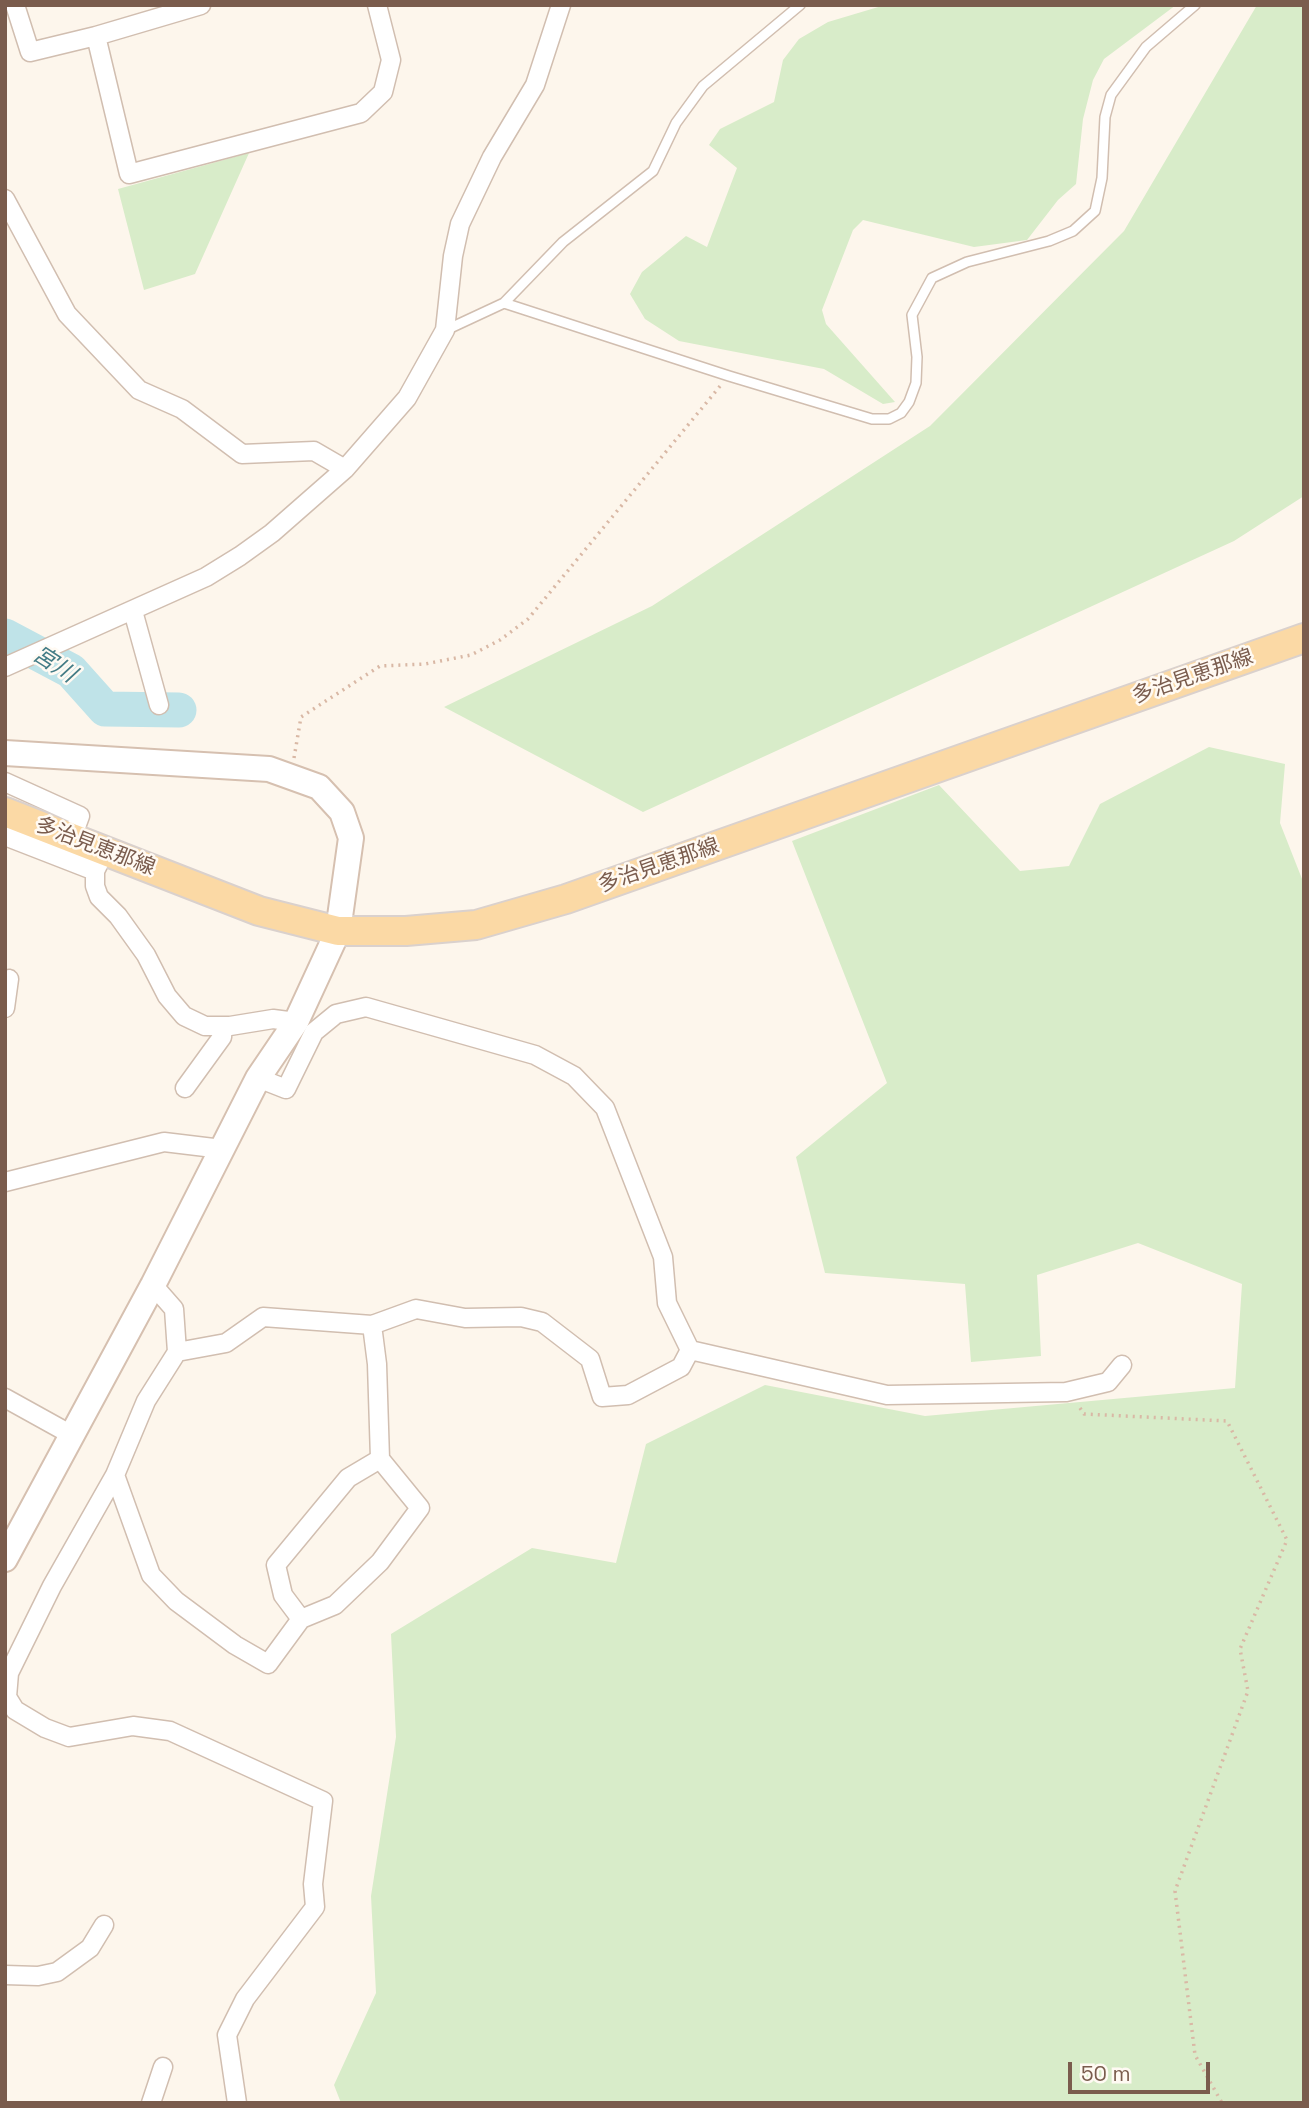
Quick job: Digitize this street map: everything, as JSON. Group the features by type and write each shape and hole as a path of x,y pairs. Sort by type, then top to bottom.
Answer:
{"main road":[{"name":"多治見恵那線","path":"5,812 72,838 100,861 258,911 338,931 406,931 476,925 566,899 1304,638"}],"street":[{"path":"15,5 30,52 201,5"},
{"path":"96,36 129,174 361,113 383,92 391,60 377,5"},
{"path":"5,667 205,577 240,556 272,533 345,469 407,398 444,330 453,256 460,224 492,157 535,85 561,5"},
{"path":"5,199 67,314 139,390 182,409 242,454 314,451 345,469"},
{"path":"133,611 159,705"},
{"path":"5,753 269,769 318,787 342,812 351,838 338,931 296,1022 258,1078 152,1285 5,1559"},
{"path":"5,782 80,816 72,838"},
{"path":"5,836 100,861 95,886 99,897 146,955 167,996 184,1016 205,1026 273,1019 296,1022"},
{"path":"5,1008 9,979"},
{"path":"258,1078 286,1089 314,1032 336,1014 366,1007 535,1055 574,1076 605,1108 663,1257 667,1303 690,1350"},
{"path":"185,1088 222,1037 223,1026"},
{"path":"5,1182 164,1142 222,1149"},
{"path":"152,1285 174,1309 177,1352 146,1401 115,1475 52,1586 9,1673 7,1697 15,1710 45,1728 69,1737 133,1726 170,1731 323,1801 313,1884 315,1907 245,1999 227,2035 237,2103"},
{"path":"177,1352 226,1343 263,1317 372,1325 416,1309 466,1318 521,1317 542,1322 590,1360 602,1397 628,1395 681,1367 690,1350"},
{"path":"115,1475 152,1575 176,1601 235,1646 268,1664 301,1619 335,1605 380,1562 421,1507 380,1459 377,1364 372,1325"},
{"path":"690,1350 887,1395 1069,1391 1108,1382 1122,1365"},
{"path":"5,1398 70,1434"},
{"path":"301,1619 283,1595 276,1565 348,1479 380,1459"},
{"path":"5,1975 38,1976 57,1972 90,1948 104,1925"},
{"path":"151,2103 163,2067"}],"lane":[{"path":"444,330 504,303 563,242 653,170 676,123 703,86 800,5"},
{"path":"504,303 729,376 872,419 889,419 901,413 909,402 916,383 917,357 912,315 932,278 967,262 1049,241 1073,231 1095,211 1101,188 1105,117 1111,95 1146,47 1195,5"}],"path":[{"path":"291,775 301,717 380,666 425,664 471,655 500,640 528,619 729,376"},
{"path":"1069,1391 1084,1414 1227,1421 1287,1540 1240,1649 1248,1691 1175,1891 1195,2054 1222,2103"}],"green space":[{"path":"885,5 1176,5 1104,59 1093,80 1083,119 1076,184 1058,200 1027,240 974,247 863,220 853,230 822,310 826,324 895,402 883,404 824,369 679,341 645,319 630,294 642,272 686,236 707,247 737,168 709,145 720,129 774,102 783,60 799,39 828,22"},
{"path":"1257,5 1304,5 1304,496 1234,541 643,812 444,707 652,606 930,426 1124,231"},
{"path":"249,153 195,274 144,290 118,189"},
{"path":"1209,747 1285,764 1280,823 1304,884 1304,2103 341,2103 334,2085 376,1993 371,1896 396,1737 391,1634 532,1548 616,1563 646,1444 765,1385 925,1416 1235,1388 1242,1284 1138,1243 1037,1275 1041,1356 971,1362 965,1284 825,1273 796,1157 887,1083 792,841 939,785 1020,871 1069,866 1100,804"}],"waterway":[{"name":"宮川","path":"5,636 71,671 105,709 179,710"}]}
